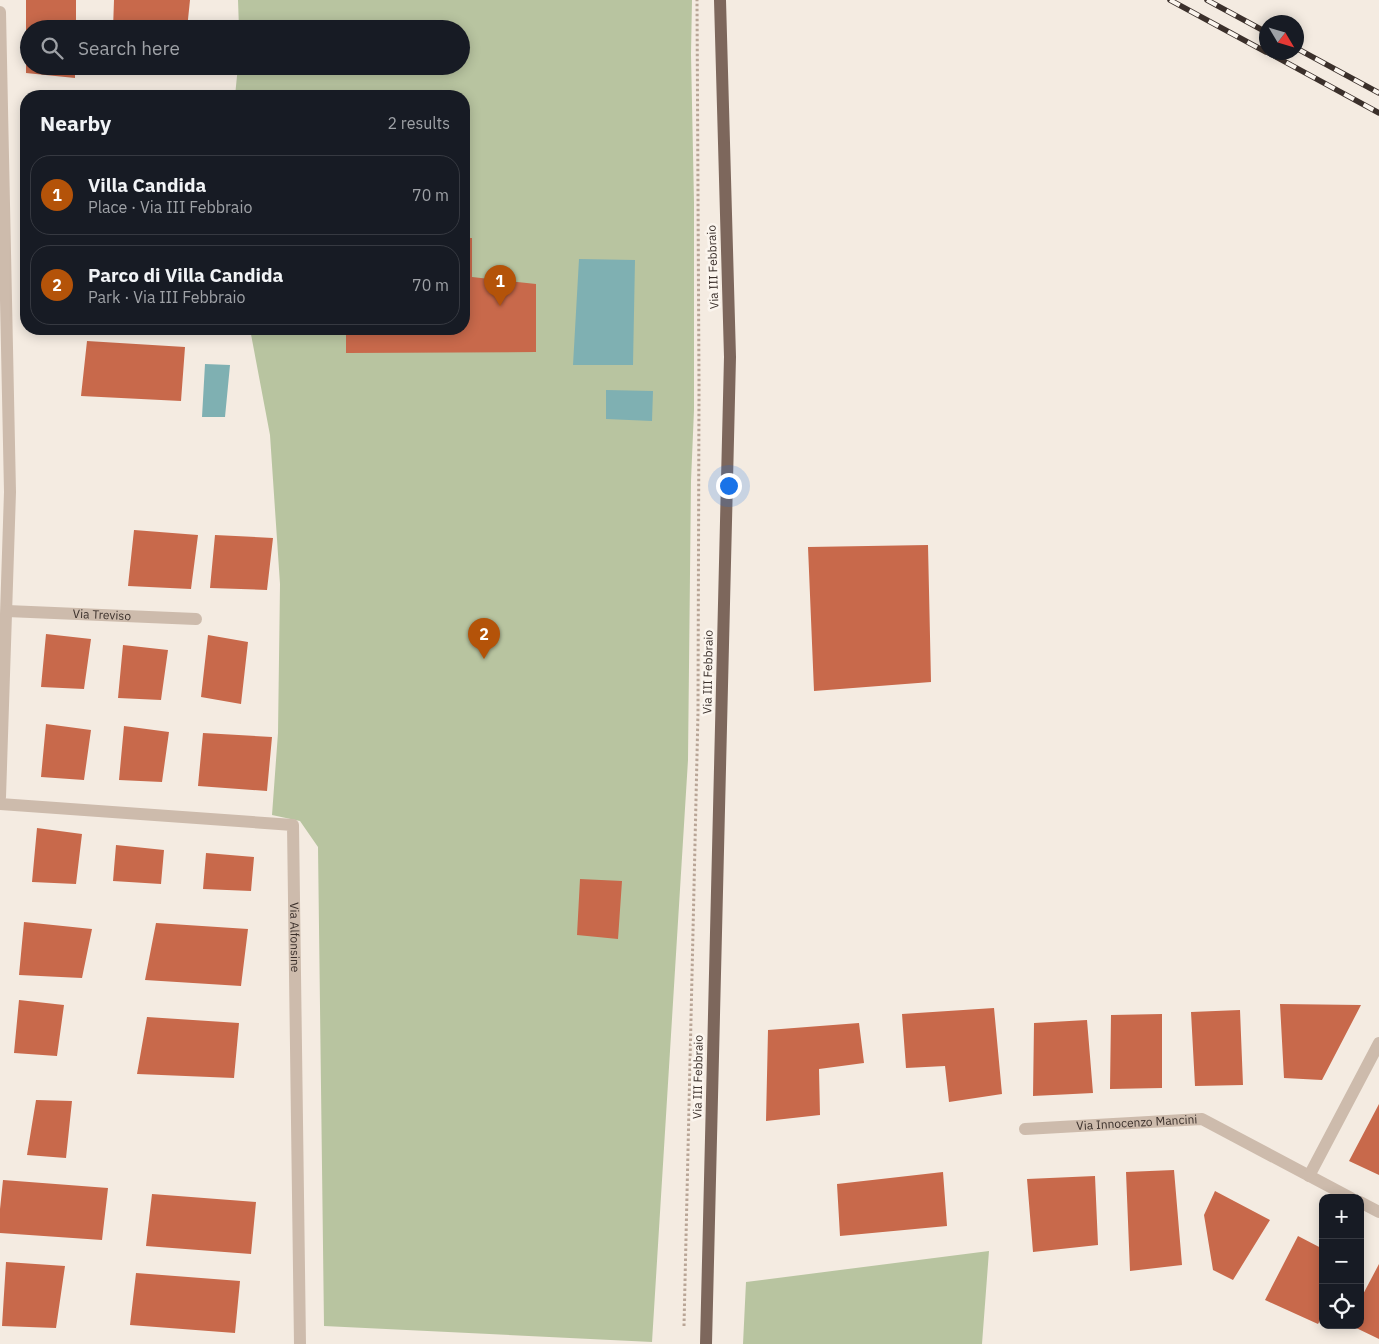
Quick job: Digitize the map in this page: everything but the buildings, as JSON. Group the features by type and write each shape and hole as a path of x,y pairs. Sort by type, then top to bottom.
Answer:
{"main road":[{"name":"Via III Febbraio","path":"706,1344 730,357 720,0"}],"street":[{"path":"0,12 7,611 0,797"},
{"name":"Via Treviso","path":"7,611 196,619"},
{"name":"Via Alfonsine","path":"0,804 293,825 300,1344"},
{"path":"1309,1176 1379,1043"},
{"name":"Via Innocenzo Mancini","path":"1025,1129 1202,1119 1343,1194"},
{"path":"1364,1204 1379,1212"}],"path":[{"path":"684,1334 698,712 699,387 696,0"}],"green space":[{"path":"238,0 692,0 694,410 691,481 688,760 652,1342 324,1326 318,847 300,821 272,815 278,733 280,584 270,435 251,335 470,335 470,90 236,90 237,75 470,75 470,20 239,20"},
{"path":"989,1251 982,1344 743,1344 746,1282"}],"water":[{"path":"579,259 635,260 633,365 573,365"},
{"path":"205,364 230,365 225,417 202,417"},
{"path":"606,390 653,391 652,421 606,419"}],"railway":[{"path":"1170,0 1259,48"},
{"path":"1207,0 1259,28"},
{"path":"1304,52 1379,93"},
{"path":"1282,60 1379,113"}],"place":[{"name":"Villa Candida","path":"500,306"},
{"name":"Parco di Villa Candida","path":"484,659"}]}
